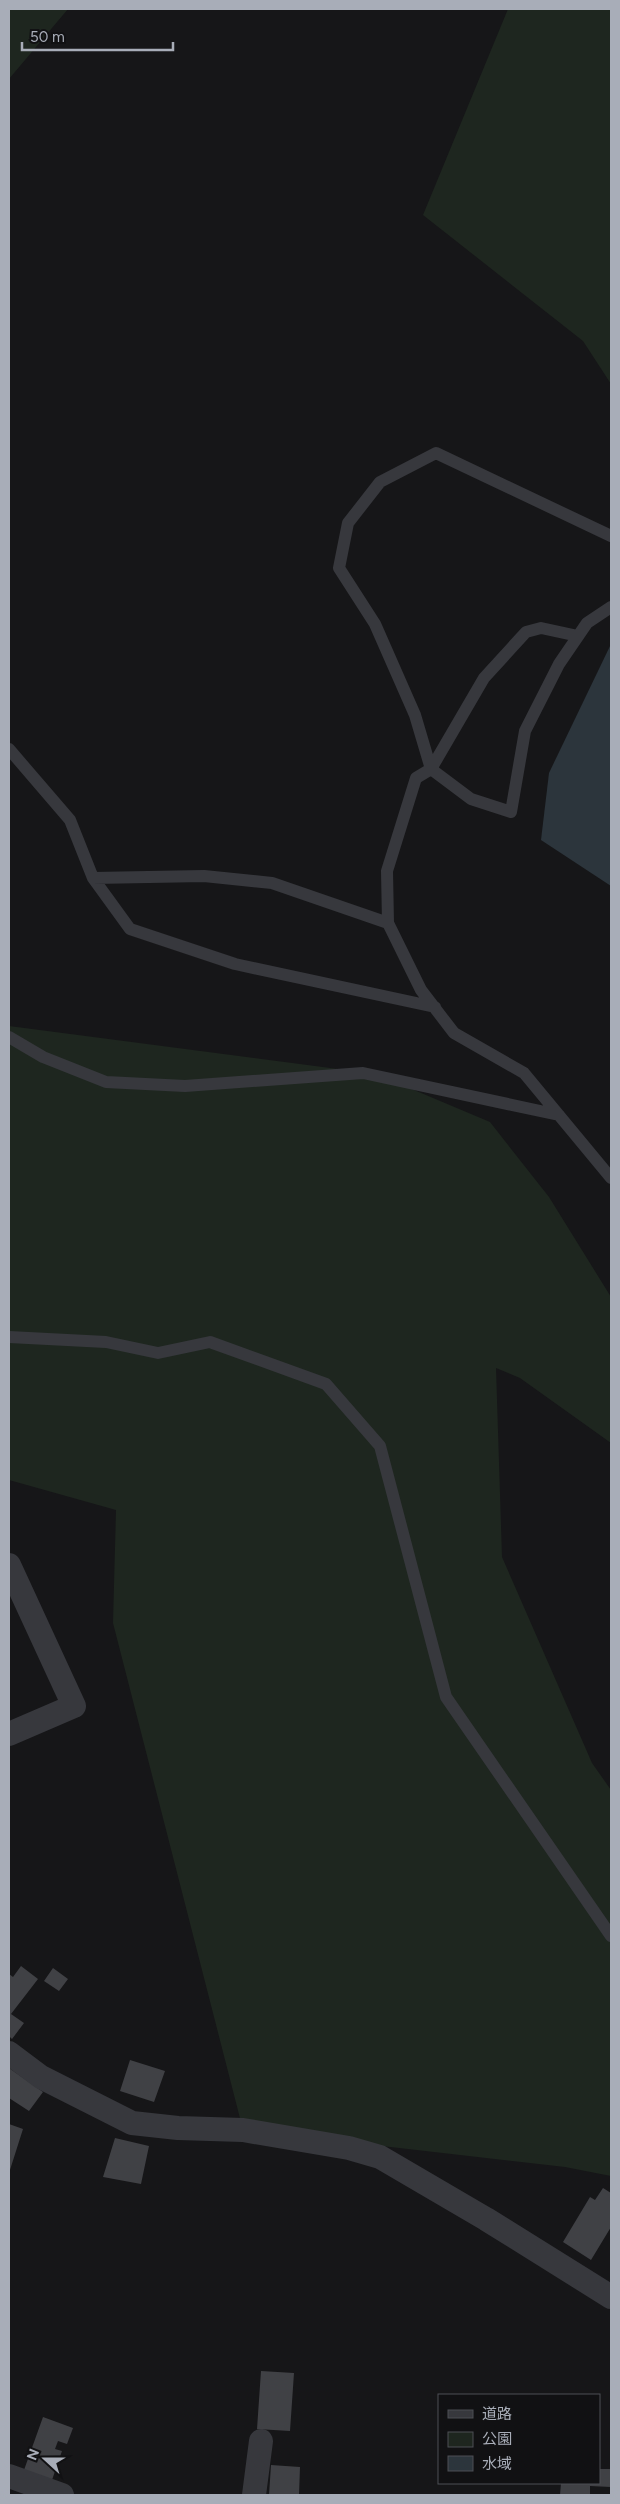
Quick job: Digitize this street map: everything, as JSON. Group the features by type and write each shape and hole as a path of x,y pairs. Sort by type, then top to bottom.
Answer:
{"street":[{"path":"9,1565 74,1706 9,1734"},
{"path":"9,2053 41,2077 132,2123 178,2128 243,2130 349,2148 380,2157 486,2219 611,2297"},
{"path":"254,2495 261,2441"},
{"path":"9,2476 62,2495"}],"lane":[{"path":"611,536 436,453 380,482 348,523 339,568 375,624 415,715 431,769 471,799 511,812 525,731 559,664 587,623 611,607"},
{"path":"578,636 541,628 526,632 484,678 431,769 416,778 388,871 388,924 421,990 454,1033 524,1073 611,1178"},
{"path":"9,749 70,820 93,878 130,929 235,964 434,1007"},
{"path":"93,878 204,876 272,883 388,924"},
{"path":"9,1037 44,1057 106,1082 185,1086 363,1072 559,1115"},
{"path":"9,1337 106,1342 158,1353 210,1342 326,1384 380,1446 446,1698 611,1936"}],"green space":[{"path":"9,9 68,9 9,79"},
{"path":"508,9 611,9 611,384 583,341 423,215"},
{"path":"9,1026 376,1074 490,1122 549,1197 611,1297 611,1443 520,1378 496,1368 502,1557 592,1763 611,1790 611,2176 565,2167 243,2130 113,1623 116,1510 9,1480"}],"water":[{"path":"611,644 611,886 541,840 549,773"}],"building":[{"path":"21,1966 38,1979 11,2014 24,2023 12,2039 9,2036 9,1974 13,1977"},
{"path":"53,1968 68,1979 59,1991 44,1981"},
{"path":"130,2060 165,2071 154,2102 120,2091"},
{"path":"9,2068 43,2092 29,2111 9,2098"},
{"path":"9,2124 23,2129 9,2173"},
{"path":"115,2138 149,2146 141,2184 103,2177"},
{"path":"603,2188 611,2193 611,2227 591,2260 563,2242 590,2197 595,2200"},
{"path":"261,2371 294,2373 290,2431 257,2429"},
{"path":"43,2417 73,2428 67,2444 58,2441 55,2449 62,2451 52,2480 24,2470"},
{"path":"271,2465 300,2467 299,2495 269,2495"},
{"path":"600,2469 611,2469 611,2487 590,2486 590,2495 560,2495 561,2484 600,2484"}]}
